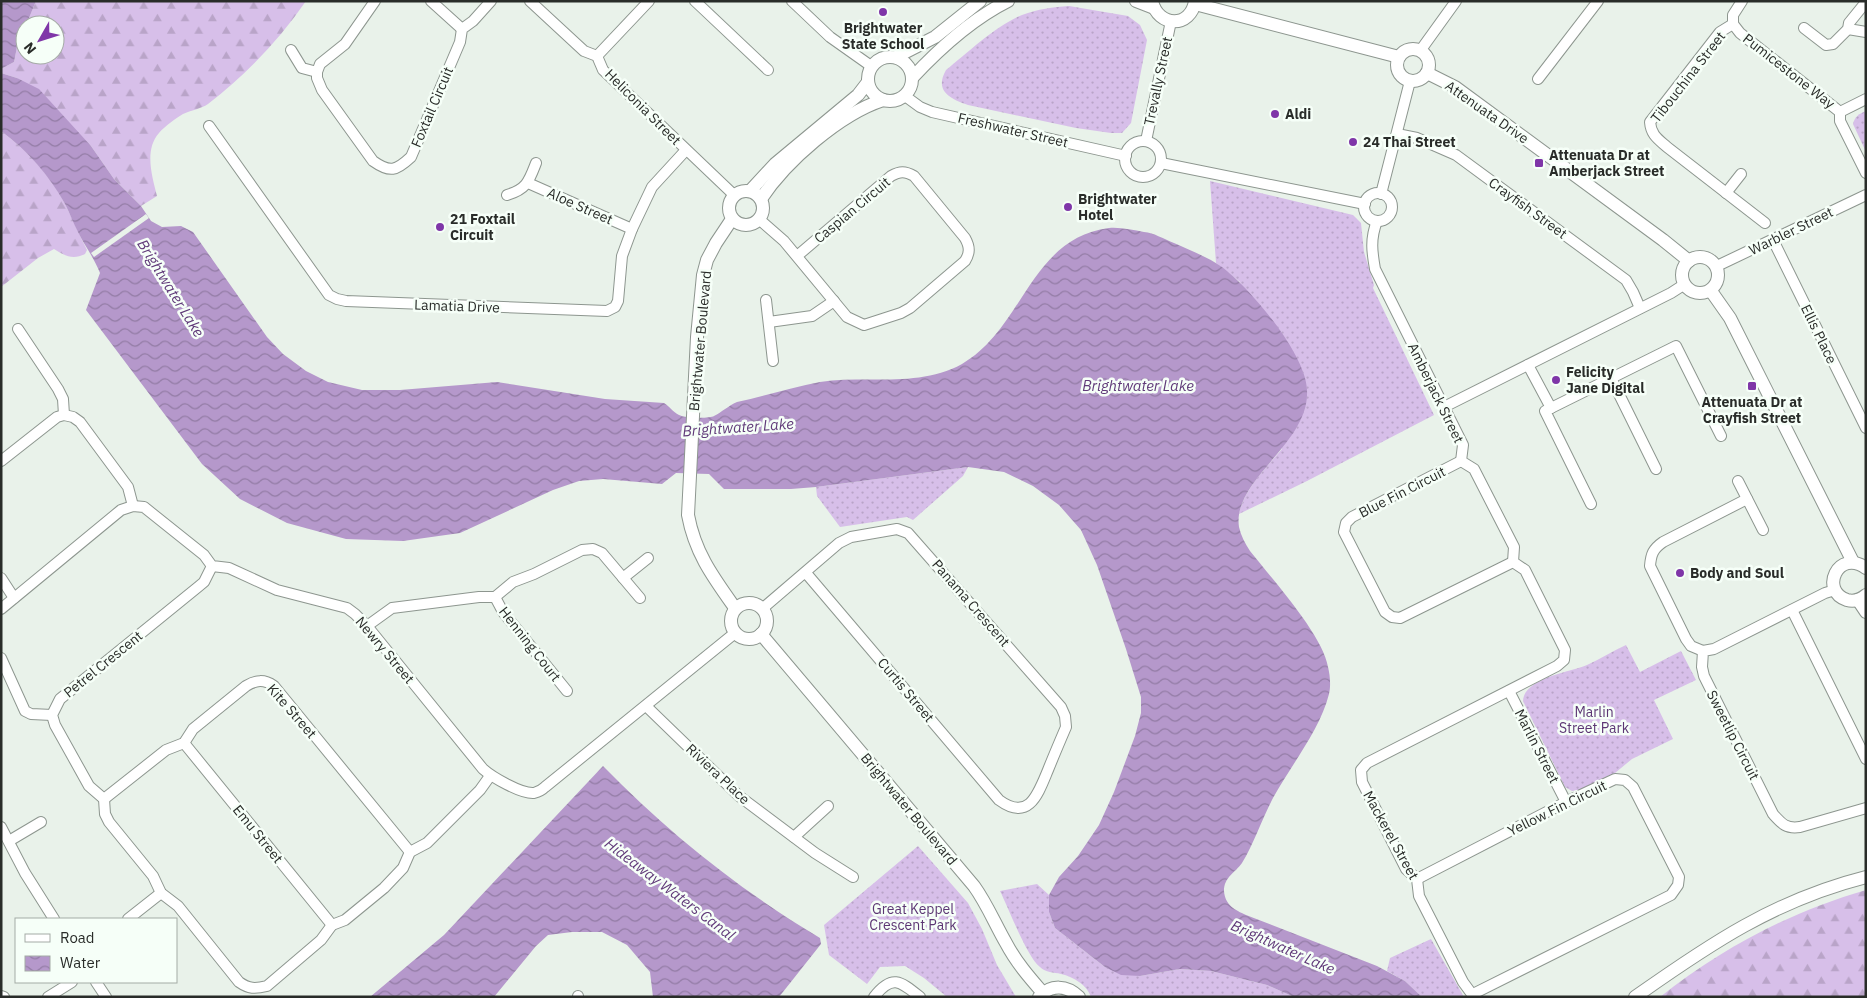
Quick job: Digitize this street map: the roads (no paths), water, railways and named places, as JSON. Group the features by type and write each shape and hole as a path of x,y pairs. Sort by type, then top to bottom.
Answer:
{"street":[{"path":"290,50 302,68 317,72 325,60 345,44 375,1"},
{"path":"432,1 462,29 473,21 491,1"},
{"name":"Heliconia Street","path":"530,1 584,51 597,56 603,70 734,196"},
{"path":"597,56 649,1"},
{"path":"694,1 768,70"},
{"path":"792,1 830,37 871,66"},
{"path":"980,1 935,37 896,58 882,58 871,66 868,82 873,93 883,100 890,101 898,100 904,96 909,91 912,78 931,57 987,14 1008,1"},
{"path":"1136,1 1153,5 1161,17 1171,22 1178,21 1189,15 1195,2 1399,57"},
{"path":"1420,50 1428,60 1427,73 1420,80 1410,81 1401,76 1398,71 1399,57 1406,51 1420,50 1456,1"},
{"path":"1538,78 1598,1"},
{"name":"Tibouchina Street","path":"1742,1 1733,16 1733,24 1720,32 1650,122 1650,130 1654,136 1765,223"},
{"path":"1804,28 1826,45 1833,44 1848,29 1850,23 1866,2"},
{"name":"Trevally Street","path":"1146,142 1171,22"},
{"name":"Pumicestone Way","path":"1733,24 1740,33 1840,112 1840,121 1866,173"},
{"name":"Foxtail Circuit","path":"317,72 317,78 322,90 373,161 383,168 392,169 402,166 411,157 460,42 462,29"},
{"path":"1848,29 1866,32"},
{"path":"896,58 907,65 912,78"},
{"name":"Attenuata Drive","path":"1427,73 1455,87 1689,261"},
{"path":"1381,194 1410,81"},
{"path":"750,191 775,164 858,95 868,82"},
{"name":"Freshwater Street","path":"904,96 920,107 932,112 1126,156"},
{"path":"1840,112 1866,98"},
{"path":"761,199 780,172 835,126 850,114 883,100"},
{"name":"Lamatia Drive","path":"209,126 329,295 337,299 419,304 607,311 615,307 618,301 622,256 632,229 652,187 686,150"},
{"name":"Crayfish Street","path":"1396,134 1417,138 1456,155 1626,280 1640,308"},
{"path":"1141,142 1152,143 1160,152 1161,163 1154,174 1143,178 1131,173 1126,162 1126,156 1131,146 1141,142"},
{"path":"507,195 519,192 528,183 536,163"},
{"path":"1161,163 1365,204"},
{"name":"Caspian Circuit","path":"760,220 784,241 847,317 864,325 901,313 910,308 965,261 969,254 969,245 966,238 914,176 906,172 897,172 797,256"},
{"path":"1726,193 1741,174"},
{"name":"Aloe Street","path":"528,183 632,229"},
{"path":"743,191 750,191 758,195 764,210 760,220 746,226 740,225 732,219 729,204 734,196 743,191"},
{"path":"1381,194 1389,199 1392,208 1389,216 1381,221 1377,221 1367,215 1365,204 1369,197 1381,194"},
{"name":"Warbler Street","path":"1716,266 1866,195"},
{"name":"Brightwater Boulevard","path":"732,219 707,260 703,275 697,337 688,515 692,534 701,557 735,608"},
{"name":"Amberjack Street","path":"1377,221 1372,234 1371,245 1375,269 1463,445 1461,461 1474,469 1514,547 1513,562"},
{"name":"Ellis Place","path":"1773,240 1866,428"},
{"path":"1696,257 1708,258 1716,266 1718,272 1717,282 1710,291 1699,293 1684,284 1682,273 1689,261 1696,257"},
{"path":"1444,407 1671,293 1684,284"},
{"path":"1710,291 1730,318 1820,500 1847,564"},
{"path":"766,300 773,361"},
{"path":"769,322 812,316 834,301"},
{"path":"18,329 58,389 63,399 64,416"},
{"path":"1591,504 1545,411 1676,346 1720,436"},
{"path":"1528,365 1551,408"},
{"path":"1611,378 1656,469"},
{"path":"1,461 52,420 64,416 73,417 80,422 128,487 133,506"},
{"name":"Blue Fin Circuit","path":"1461,461 1352,517 1346,523 1344,532 1385,612 1392,617 1400,618 1513,562"},
{"path":"1738,481 1763,530"},
{"path":"1747,499 1663,542 1655,548 1651,555 1650,566 1686,639 1692,646 1702,651 1714,649 1825,593 1835,590"},
{"path":"1,609 122,510 133,506 144,507 204,555 212,566"},
{"name":"Panama Crescent","path":"762,608 850,537 897,529 908,533 1042,685 1060,706 1065,716 1066,727 1036,797 1022,808 1013,809 1008,807"},
{"path":"367,626 392,608 479,597 495,597 514,582 582,550 593,549 602,553 640,598"},
{"path":"623,578 648,558"},
{"name":"Mackerel Street","path":"1473,995 1463,982 1420,896 1417,879 1406,869 1362,782 1361,770 1367,763 1557,666 1564,660 1565,650 1525,570 1513,562"},
{"path":"1866,568 1860,564 1847,564 1834,577 1835,590 1845,599 1862,598 1866,612"},
{"name":"Newry Street","path":"212,566 229,568 277,590 347,608 367,626 482,768 490,776 524,792 532,793 539,791 735,632"},
{"name":"Petrel Crescent","path":"52,715 60,699 204,582 212,566"},
{"name":"Curtis Street","path":"806,572 998,800 1008,807"},
{"path":"1,578 14,598"},
{"name":"Henning Court","path":"495,597 503,612 567,691"},
{"path":"745,602 751,602 762,608 767,618 767,624 761,634 747,639 742,638 735,632 730,622 735,608 745,602"},
{"path":"1792,610 1866,759"},
{"name":"Brightwater Boulevard","path":"761,634 974,886 984,900 1019,965 1041,995"},
{"name":"Sweetlip Circuit","path":"1702,651 1704,676 1773,814 1781,823 1790,828 1800,827 1866,808"},
{"path":"1,658 25,711 31,714 52,715 55,725 89,786 104,799 105,814 109,822 153,876 161,893 178,906 239,982 248,988 256,989 268,986 321,940 332,925 345,920 384,888 403,868 410,852 427,844 480,790 490,776"},
{"name":"Kite Street","path":"104,799 166,750 184,743 193,728 246,686 252,682 266,681 274,686 410,852"},
{"name":"Marlin Street","path":"1509,690 1566,802"},
{"name":"Riviera Place","path":"646,706 739,796 794,837 853,877"},
{"name":"Emu Street","path":"184,743 332,925"},
{"name":"Yellow Fin Circuit","path":"1417,879 1566,802 1615,779 1625,780 1633,787 1679,877 1678,885 1671,895 1473,995"},
{"path":"794,837 828,806"},
{"path":"8,841 41,822"},
{"path":"1,827 25,873 53,918"},
{"path":"1635,997 1723,937 1763,915 1813,893 1866,877"},
{"path":"129,918 161,893"},
{"path":"874,997 888,982 897,981 920,997"},
{"path":"48,997 70,983"},
{"path":"97,983 106,997"},
{"path":"1041,995 1050,989 1058,987 1066,988 1079,997"}],"water":[{"path":"1,1 36,1 30,15 15,15 14,62 1,69"},
{"name":"Brightwater Lake","path":"1,73 17,78 39,89 91,146 114,179 141,206 151,221 162,227 181,226 193,232 267,337 283,354 306,371 328,382 362,390 400,390 497,382 605,399 664,403 682,416 696,418 711,417 737,402 810,384 838,380 928,376 962,364 983,348 1000,329 1044,266 1061,248 1083,235 1109,228 1148,233 1159,236 1217,263 1247,290 1275,323 1287,341 1304,375 1307,390 1305,409 1297,427 1247,493 1240,510 1239,527 1250,551 1295,607 1317,639 1324,654 1330,677 1329,694 1319,721 1273,798 1242,863 1226,882 1224,891 1226,900 1234,909 1242,913 1377,966 1405,981 1422,997 1294,997 1267,985 1211,971 1180,969 1140,976 1121,975 1105,967 1055,928 1049,912 1049,895 1059,877 1078,856 1099,825 1114,792 1135,736 1141,713 1141,697 1097,565 1081,530 1059,505 1033,486 1004,472 968,467 791,489 724,489 709,474 676,473 662,484 603,479 579,481 553,490 460,533 403,541 346,539 287,523 240,499 202,464 86,310 100,273 65,204 52,183 29,155 1,131"},
{"name":"Hideaway Waters Canal","path":"603,766 653,814 706,859 762,901 820,938 821,944 779,997 653,997 650,972 627,945 602,932 572,932 548,935 536,946 494,997 370,997 444,935"}],"place":[{"name":"Brightwater State School","path":"883,12"},
{"name":"Aldi","path":"1275,114"},
{"name":"24 Thai Street","path":"1353,142"},
{"name":"Attenuata Dr at Amberjack Street","path":"1539,163"},
{"name":"Brightwater Hotel","path":"1068,207"},
{"name":"21 Foxtail Circuit","path":"440,227"},
{"name":"Felicity Jane Digital","path":"1556,380"},
{"name":"Attenuata Dr at Crayfish Street","path":"1752,386"},
{"name":"Body and Soul","path":"1680,573"}],"park label":[{"name":"Marlin Street Park","path":"1594,720"},
{"name":"Great Keppel Crescent Park","path":"913,918"}]}
